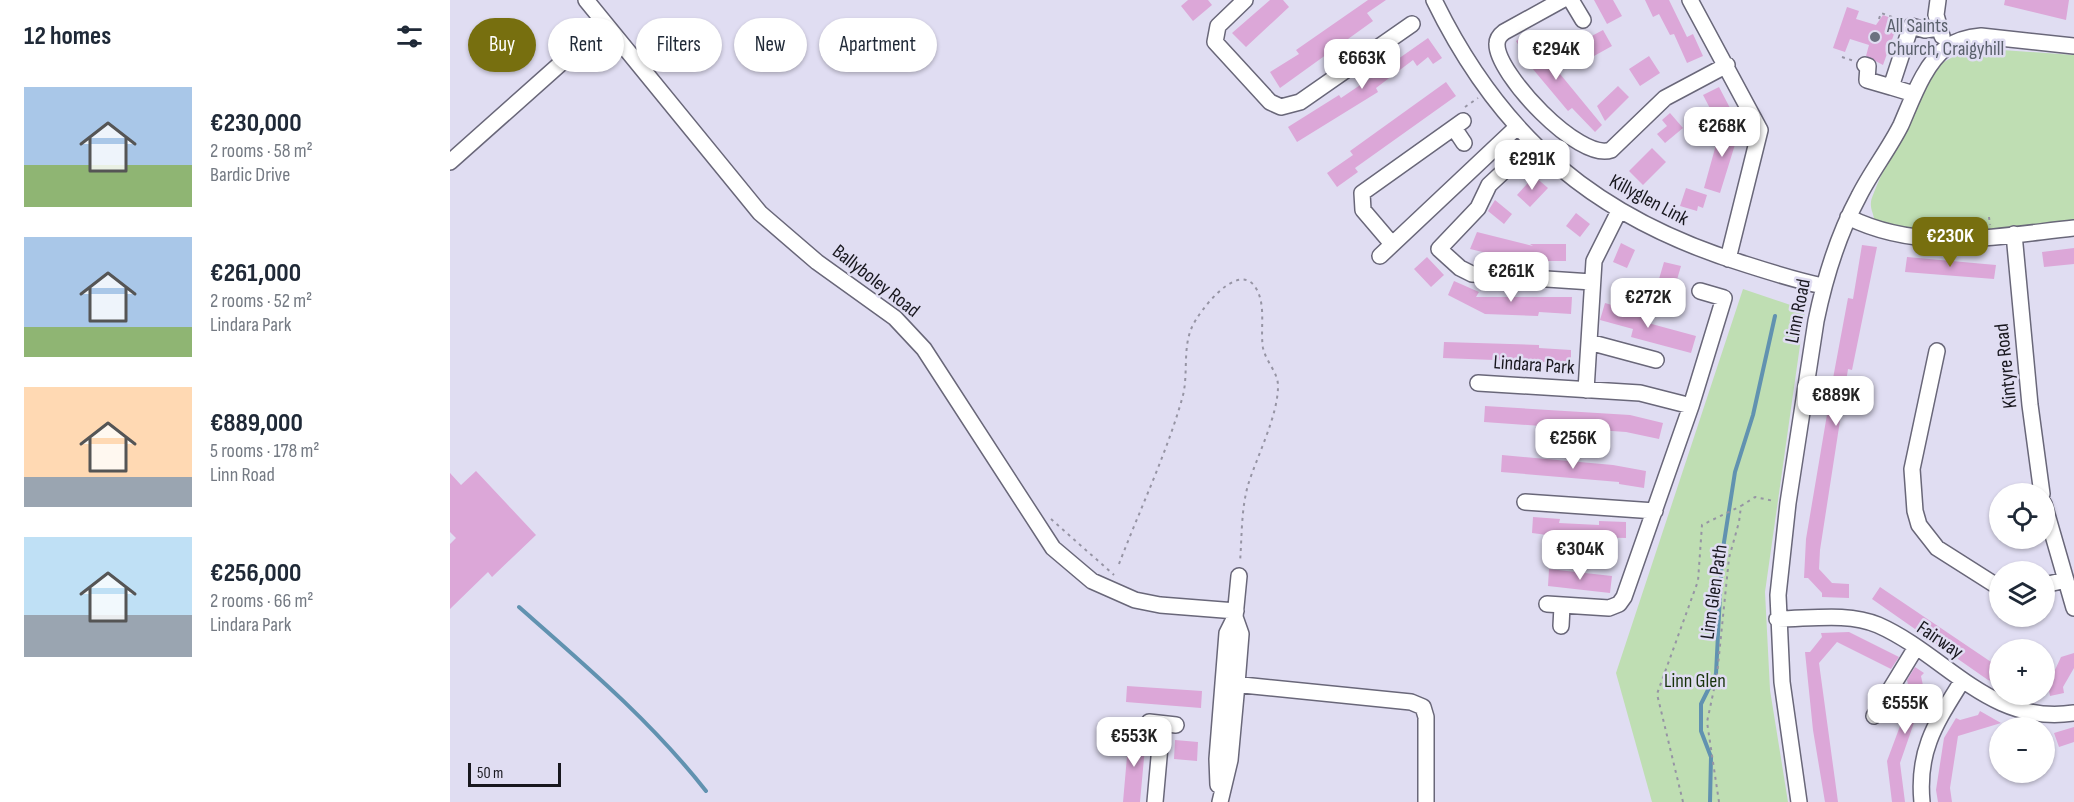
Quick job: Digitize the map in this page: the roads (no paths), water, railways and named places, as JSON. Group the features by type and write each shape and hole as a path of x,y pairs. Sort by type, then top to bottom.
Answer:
{"street":[{"name":"Ballyboley Road","path":"586,0 600,18"},
{"path":"1245,0 1218,26 1215,42 1270,102 1280,107 1289,107 1300,102 1412,24"},
{"name":"Killyglen Link","path":"1434,0 1455,42 1489,91 1516,127 1563,172 1619,211 1695,248 1823,286"},
{"path":"1562,0 1504,32 1499,38 1498,48 1511,73 1544,115 1572,140 1594,150 1611,150 1665,98 1727,65"},
{"path":"1571,0 1583,20"},
{"path":"1690,0 1727,65 1760,133 1728,259"},
{"path":"1938,0 1939,28 1946,47 1969,37 1982,36 2074,46"},
{"path":"1891,87 1911,26 1925,30 1939,28"},
{"name":"Ballyboley Road","path":"624,47 760,213 817,262 895,318 924,349 1053,548 1076,569 1106,588 1159,613 1236,614"},
{"name":"Linn Road","path":"1798,802 1782,682 1777,619 1779,570 1823,286 1848,218 1900,127 1919,82 1946,47"},
{"path":"1865,65 1868,66 1867,80 1914,94"},
{"path":"450,162 551,72"},
{"path":"1392,244 1363,210 1362,193 1459,125 1464,143"},
{"path":"1380,256 1516,127"},
{"path":"1504,171 1489,184 1478,208 1439,249 1460,268 1473,274 1592,282"},
{"name":"Lindara Park","path":"1586,390 1594,261 1619,211"},
{"path":"1848,218 1893,233 1931,240 2074,228"},
{"name":"Kintyre Road","path":"2014,234 2030,405 2041,483"},
{"path":"1547,604 1610,608 1620,603 1692,406 1724,298 1700,291"},
{"path":"1589,342 1656,360"},
{"path":"1937,351 1912,469 1915,511 1919,525 1937,548 1989,581"},
{"name":"Lindara Park","path":"1478,383 1647,394 1692,406"},
{"path":"1525,502 1655,511"},
{"path":"2055,542 2074,608"},
{"path":"1219,802 1230,760 1230,684 1241,634 1236,614 1239,576"},
{"path":"2055,582 2066,580"},
{"path":"1561,626 1562,606"},
{"name":"Fairway","path":"1777,619 1863,620 1886,629 1962,681 1996,701 2020,711 2043,715 2074,713"},
{"path":"1874,716 1915,649"},
{"path":"1922,802 1921,769 1926,747 1936,723 1962,681"},
{"path":"1230,684 1402,701 1423,707 1426,717 1426,802"},
{"path":"1155,802 1162,724"}],"waterway":[{"path":"1710,802 1711,757 1701,731 1701,704 1716,674 1722,555 1735,472 1753,415 1775,316"},
{"path":"519,607 641,718 706,791"}],"place":[{"name":"All Saints Church, Craigyhill","path":"1875,37"}],"park label":[{"name":"Linn Glen","path":"1695,681"}]}
